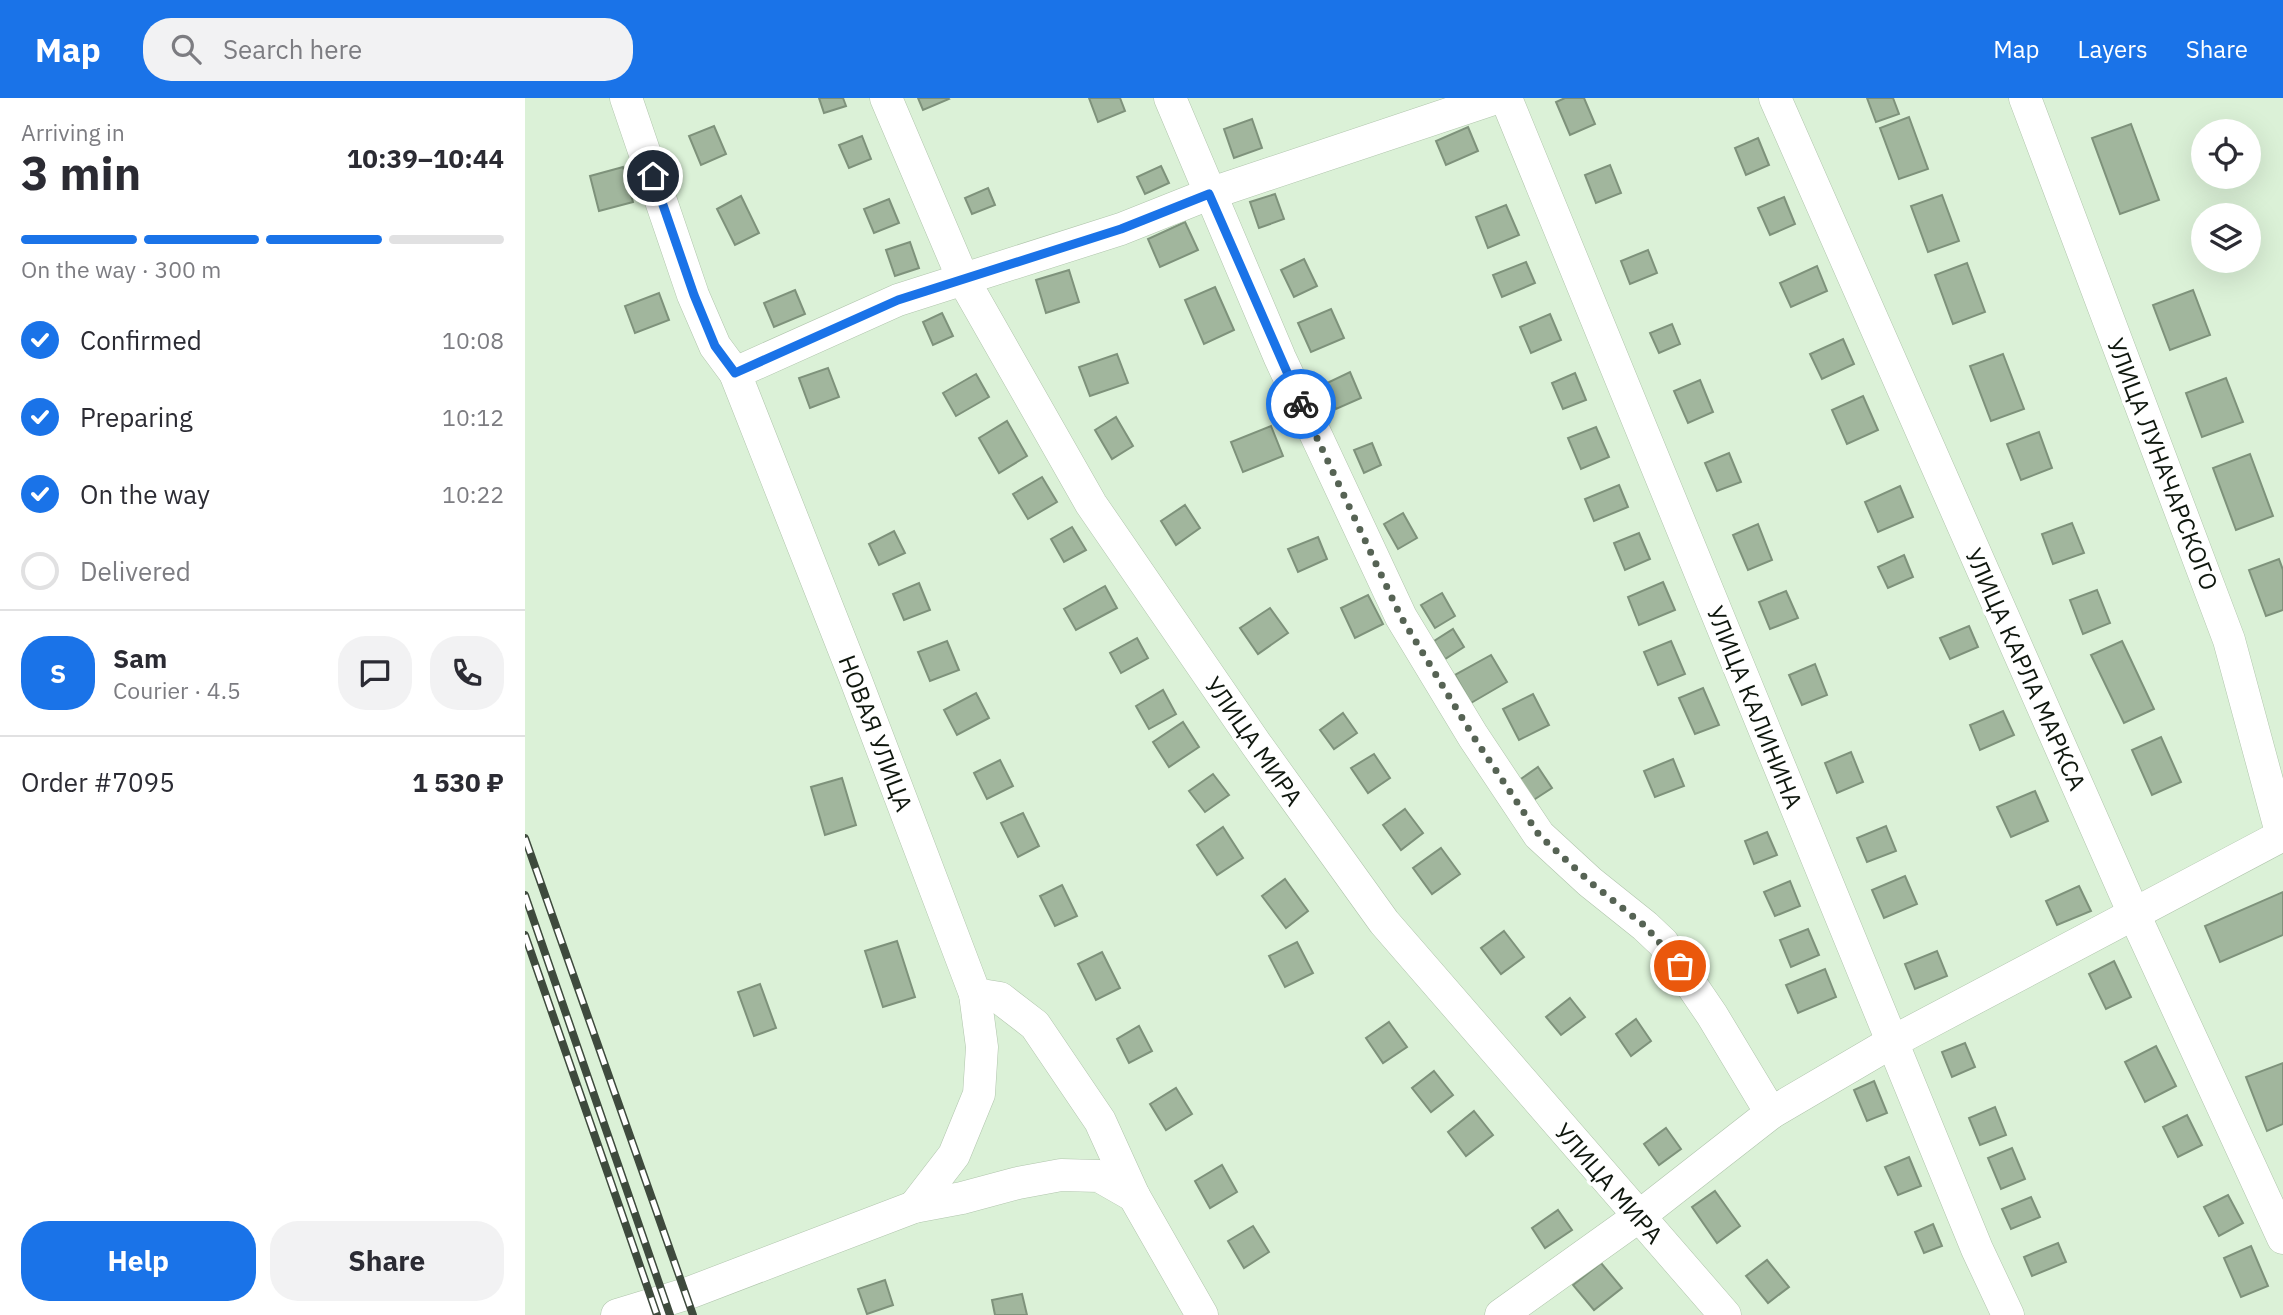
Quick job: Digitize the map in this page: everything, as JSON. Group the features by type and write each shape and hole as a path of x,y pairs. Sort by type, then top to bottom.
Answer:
{"street":[{"name":"НОВАЯ УЛИЦА","path":"626,98 694,295 715,346 735,373 854,675 975,994 982,1047 979,1094 954,1155 914,1208"},
{"name":"УЛИЦА МИРА","path":"886,98 963,279 1091,504 1255,744 1384,922 1725,1315"},
{"path":"1170,98 1280,358 1401,617 1473,736 1539,835 1663,943 1771,1113"},
{"path":"735,373 898,300 1121,229 1209,194 1496,98"},
{"name":"УЛИЦА КАЛИНИНА","path":"1506,98 1977,1249 2008,1315"},
{"name":"УЛИЦА КАРЛА МАРКСА","path":"1775,98 2134,914 2283,1238"},
{"name":"УЛИЦА ЛУНАЧАРСКОГО","path":"2025,98 2229,639 2283,836"},
{"path":"1501,1315 1638,1217 1771,1113 1892,1042 2283,836"},
{"path":"975,994 1000,998 1035,1025 1100,1121 1134,1196 1202,1315"},
{"path":"617,1315 686,1294 914,1208 1061,1175 1099,1176 1134,1196"}],"building":[{"path":"819,98 843,98 846,106 824,113"},
{"path":"918,98 948,98 949,99 923,110"},
{"path":"1089,98 1120,98 1125,111 1098,122"},
{"path":"1565,98 1584,98 1595,124 1570,135 1556,102"},
{"path":"1867,98 1893,98 1899,114 1876,122"},
{"path":"1909,117 1928,169 1899,179 1880,128"},
{"path":"1252,119 1262,148 1234,158 1224,129"},
{"path":"2131,124 2159,200 2120,214 2092,138"},
{"path":"714,126 726,154 701,165 689,136"},
{"path":"1468,127 1478,151 1446,165 1436,141"},
{"path":"862,136 871,159 849,168 839,145"},
{"path":"1758,138 1769,165 1746,175 1735,148"},
{"path":"1610,165 1621,193 1596,203 1585,175"},
{"path":"1161,166 1169,183 1145,194 1137,177"},
{"path":"623,167 633,202 599,211 590,176"},
{"path":"988,188 995,205 972,214 965,198"},
{"path":"1275,194 1284,219 1259,228 1250,202"},
{"path":"1942,195 1959,241 1928,252 1911,206"},
{"path":"741,196 759,233 735,245 717,209"},
{"path":"1784,197 1795,224 1770,235 1758,208"},
{"path":"889,199 899,223 874,233 864,209"},
{"path":"1506,205 1519,235 1488,248 1476,217"},
{"path":"1185,222 1198,250 1160,267 1148,239"},
{"path":"910,242 919,268 895,276 886,250"},
{"path":"1648,250 1657,273 1630,284 1621,261"},
{"path":"1304,259 1317,286 1294,297 1281,270"},
{"path":"1526,262 1535,283 1502,297 1493,275"},
{"path":"1967,263 1985,312 1953,324 1935,275"},
{"path":"1817,266 1827,291 1791,307 1780,283"},
{"path":"1069,270 1079,302 1046,313 1036,280"},
{"path":"1215,287 1234,330 1204,344 1185,300"},
{"path":"795,290 805,314 774,327 764,303"},
{"path":"2193,290 2210,335 2170,350 2153,305"},
{"path":"659,293 669,320 635,333 625,306"},
{"path":"1331,309 1344,338 1311,352 1298,323"},
{"path":"942,313 953,336 933,345 923,322"},
{"path":"1550,314 1561,340 1531,353 1520,327"},
{"path":"1672,324 1680,344 1659,353 1650,333"},
{"path":"1843,339 1854,364 1822,379 1810,354"},
{"path":"1117,354 1128,383 1090,396 1079,367"},
{"path":"2003,354 2024,409 1991,421 1970,366"},
{"path":"828,368 839,397 810,408 799,378"},
{"path":"1350,372 1361,398 1336,409 1325,384"},
{"path":"1575,373 1586,400 1563,409 1552,383"},
{"path":"976,374 989,397 956,416 943,393"},
{"path":"2226,378 2243,422 2202,437 2186,393"},
{"path":"1700,380 1713,412 1688,423 1674,391"},
{"path":"1863,396 1878,430 1847,444 1832,410"},
{"path":"1116,417 1133,446 1112,459 1095,430"},
{"path":"1007,421 1027,456 999,473 979,438"},
{"path":"1271,426 1283,456 1243,472 1231,442"},
{"path":"1596,427 1609,457 1581,469 1568,438"},
{"path":"2039,432 2052,468 2021,480 2007,444"},
{"path":"1372,443 1381,465 1364,473 1354,450"},
{"path":"1729,453 1741,482 1717,491 1705,463"},
{"path":"2250,454 2273,516 2236,530 2213,468"},
{"path":"1042,477 1057,502 1028,519 1013,494"},
{"path":"1619,485 1628,507 1594,521 1585,499"},
{"path":"1900,486 1913,517 1878,532 1865,502"},
{"path":"1185,505 1200,528 1176,545 1161,521"},
{"path":"1403,513 1417,538 1398,549 1384,524"},
{"path":"2072,523 2084,553 2053,564 2042,534"},
{"path":"1758,524 1772,560 1748,570 1733,535"},
{"path":"1072,527 1086,550 1064,562 1051,539"},
{"path":"894,531 905,553 879,565 869,544"},
{"path":"1639,533 1650,559 1625,570 1614,543"},
{"path":"1318,537 1327,559 1298,572 1288,549"},
{"path":"1904,555 1913,577 1888,588 1878,567"},
{"path":"2279,559 2283,570 2283,610 2266,616 2249,570"},
{"path":"1663,582 1675,610 1639,625 1628,597"},
{"path":"919,583 930,610 904,620 893,594"},
{"path":"1105,586 1117,608 1076,630 1064,609"},
{"path":"2097,590 2110,623 2083,634 2070,600"},
{"path":"1786,591 1798,618 1770,629 1759,602"},
{"path":"1442,593 1455,616 1435,628 1421,605"},
{"path":"1368,595 1383,624 1355,638 1341,608"},
{"path":"1270,608 1288,633 1258,654 1240,628"},
{"path":"1969,626 1978,647 1950,659 1940,638"},
{"path":"1453,629 1464,647 1445,659 1434,641"},
{"path":"1137,638 1148,658 1121,673 1110,653"},
{"path":"947,641 959,670 930,681 918,652"},
{"path":"1671,641 1685,674 1658,685 1644,652"},
{"path":"2122,641 2154,709 2124,723 2091,655"},
{"path":"1491,655 1507,682 1471,703 1455,675"},
{"path":"1815,664 1827,695 1802,705 1789,675"},
{"path":"1703,688 1719,725 1695,734 1679,698"},
{"path":"1163,690 1176,714 1149,729 1136,706"},
{"path":"976,693 989,718 957,735 944,710"},
{"path":"1533,694 1549,725 1519,740 1503,709"},
{"path":"2003,711 2014,735 1980,750 1970,725"},
{"path":"1343,713 1357,733 1334,749 1320,730"},
{"path":"1183,722 1199,747 1169,767 1153,742"},
{"path":"2161,737 2181,782 2152,795 2132,750"},
{"path":"1851,752 1863,782 1837,793 1825,763"},
{"path":"1374,754 1390,778 1368,793 1351,768"},
{"path":"1673,759 1684,786 1655,797 1644,771"},
{"path":"1000,760 1013,786 987,799 974,773"},
{"path":"1538,767 1552,788 1529,803 1515,783"},
{"path":"1213,774 1229,795 1205,812 1189,791"},
{"path":"842,778 856,825 825,835 811,787"},
{"path":"2035,791 2048,821 2011,837 1997,807"},
{"path":"1405,809 1423,833 1401,850 1383,825"},
{"path":"1023,813 1039,846 1018,857 1001,823"},
{"path":"1886,826 1896,851 1867,862 1857,838"},
{"path":"1223,827 1243,858 1217,875 1197,845"},
{"path":"1767,832 1777,855 1754,864 1745,841"},
{"path":"1441,848 1460,874 1432,894 1413,868"},
{"path":"1905,876 1917,904 1884,918 1872,890"},
{"path":"1285,879 1308,911 1286,928 1262,896"},
{"path":"1790,881 1800,906 1775,916 1764,892"},
{"path":"1062,885 1077,916 1055,926 1040,896"},
{"path":"2079,886 2091,911 2057,925 2046,901"},
{"path":"2283,892 2283,935 2220,962 2205,926"},
{"path":"1808,929 1819,955 1791,967 1780,940"},
{"path":"1504,931 1524,957 1501,974 1481,948"},
{"path":"897,941 915,997 883,1007 865,951"},
{"path":"1297,942 1313,973 1285,987 1269,956"},
{"path":"1937,951 1947,976 1915,989 1905,964"},
{"path":"1102,952 1120,988 1096,1000 1078,964"},
{"path":"2114,961 2131,997 2106,1009 2089,974"},
{"path":"1825,969 1836,997 1798,1013 1786,985"},
{"path":"760,984 776,1028 754,1036 738,992"},
{"path":"1570,998 1585,1017 1561,1035 1546,1017"},
{"path":"1636,1019 1651,1041 1631,1056 1616,1034"},
{"path":"1389,1022 1407,1047 1383,1063 1366,1038"},
{"path":"1139,1026 1152,1051 1129,1063 1117,1039"},
{"path":"1965,1043 1975,1067 1952,1077 1942,1052"},
{"path":"2156,1046 2176,1086 2145,1102 2125,1062"},
{"path":"2283,1063 2283,1124 2267,1131 2246,1077"},
{"path":"1434,1071 1453,1095 1431,1112 1412,1088"},
{"path":"1874,1081 1887,1113 1867,1121 1854,1090"},
{"path":"1176,1088 1192,1114 1166,1130 1150,1104"},
{"path":"1995,1107 2006,1135 1980,1145 1969,1118"},
{"path":"1474,1111 1493,1135 1466,1156 1448,1132"},
{"path":"2187,1115 2202,1145 2178,1157 2163,1127"},
{"path":"1666,1128 1681,1149 1659,1165 1644,1144"},
{"path":"2012,1148 2025,1179 2001,1189 1988,1158"},
{"path":"1909,1157 1921,1186 1898,1195 1885,1167"},
{"path":"1222,1165 1237,1192 1210,1208 1195,1181"},
{"path":"1715,1191 1740,1226 1717,1243 1692,1207"},
{"path":"2228,1195 2243,1223 2219,1236 2204,1207"},
{"path":"2031,1197 2040,1217 2011,1229 2002,1209"},
{"path":"1558,1210 1572,1230 1545,1248 1532,1228"},
{"path":"1933,1224 1942,1246 1924,1253 1915,1232"},
{"path":"1253,1226 1269,1252 1244,1268 1228,1241"},
{"path":"2058,1243 2066,1262 2032,1276 2024,1257"},
{"path":"2251,1246 2268,1286 2241,1297 2224,1258"},
{"path":"1767,1260 1789,1287 1768,1303 1746,1276"},
{"path":"1601,1263 1622,1288 1594,1310 1573,1285"},
{"path":"885,1280 893,1305 867,1314 858,1289"},
{"path":"1022,1294 1027,1315 995,1315 992,1300"}],"railway":[{"path":"525,838 693,1315"},
{"path":"525,895 670,1315"},
{"path":"525,935 657,1315"}],"way so far":[{"path":"1301,404 1401,617 1473,736 1539,835 1590,882 1645,926 1663,943 1680,966"}],"route":[{"path":"653,176 694,295 715,346 735,373 898,300 1121,229 1209,194 1301,404"}]}
